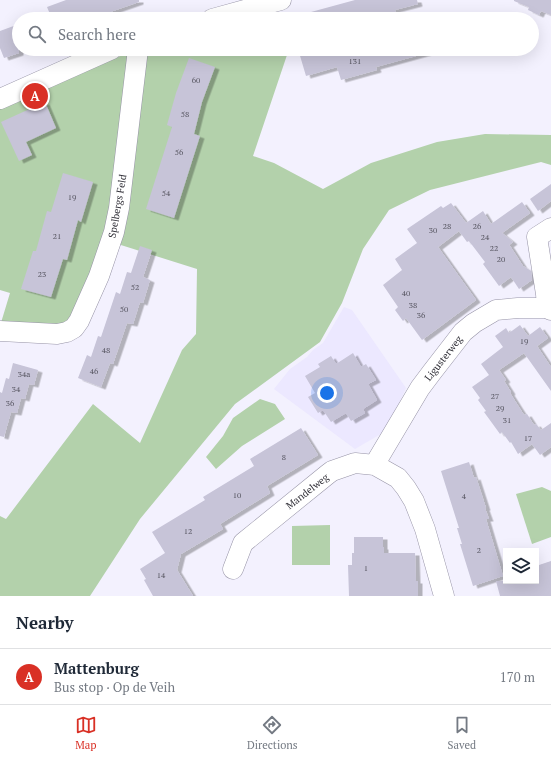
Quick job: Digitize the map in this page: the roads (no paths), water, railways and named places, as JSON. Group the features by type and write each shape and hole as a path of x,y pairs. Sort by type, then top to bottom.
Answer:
{"street":[{"path":"237,12 281,0"},
{"path":"0,99 96,56"},
{"name":"Spelbergs Feld","path":"0,331 57,334 68,332 74,328 79,321 99,276 114,232 119,208 137,56"},
{"path":"549,309 537,237 551,228"},
{"name":"Ligusterweg","path":"375,465 414,398 463,332 474,323 496,310 518,308 549,309"},
{"name":"Mandelweg","path":"232,569 243,543 309,488 332,471 355,463 375,465 398,478 414,501 425,529 444,596"}],"place":[{"name":"Mattenburg","path":"35,96"}]}
